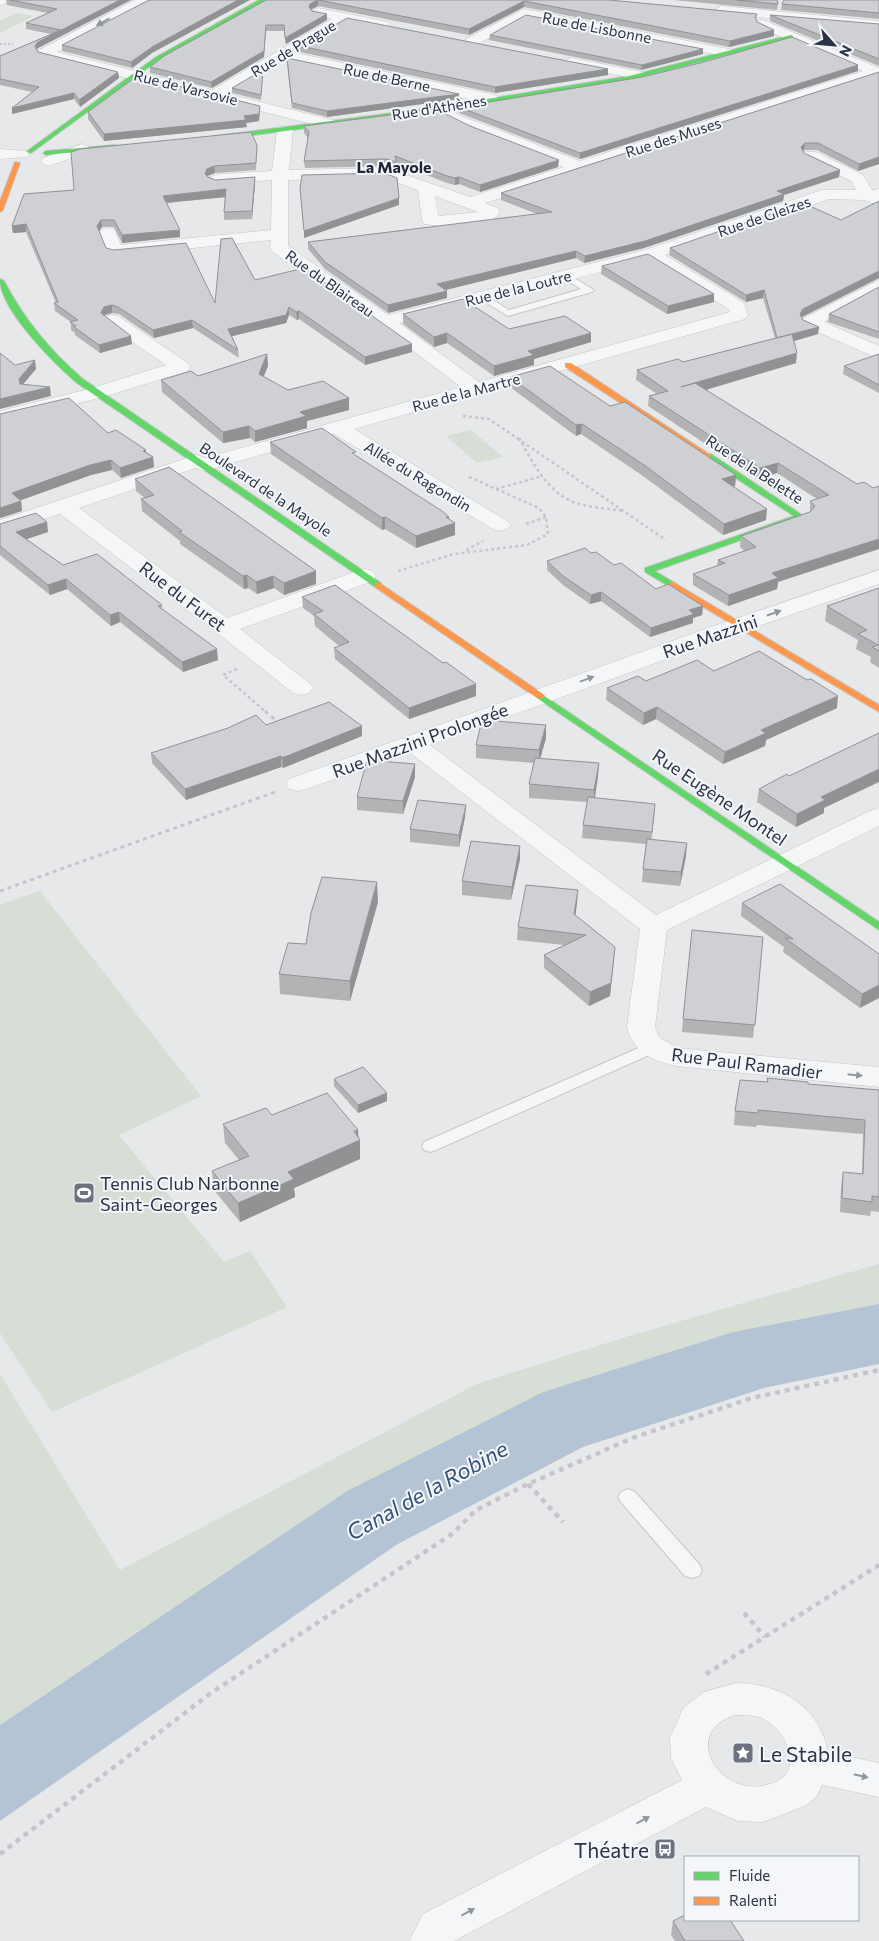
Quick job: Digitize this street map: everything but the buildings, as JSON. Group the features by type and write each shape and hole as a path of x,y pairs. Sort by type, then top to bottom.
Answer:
{"main road":[{"path":"0,210 10,186 26,159 59,130 158,58 260,0"},
{"name":"Rue d'Athènes","path":"208,138 286,130 438,109 642,76 791,37"},
{"path":"26,159 59,130"},
{"path":"82,150 124,146"},
{"name":"Boulevard de la Mayole","path":"0,281 14,310 39,344 73,376 542,696"},
{"name":"Rue de la Belette","path":"568,365 801,517 648,570 740,625"},
{"path":"740,625 879,708"},
{"name":"Rue Eugène Montel","path":"542,696 879,927"}],"street":[{"path":"114,0 142,2"},
{"name":"Rue de Varsovie","path":"142,2 44,53 328,123"},
{"path":"708,6 734,12 879,25"},
{"path":"318,12 393,27"},
{"path":"734,12 878,73"},
{"name":"Rue de Lisbonne","path":"490,46 466,41 524,13 730,53"},
{"path":"771,28 783,16"},
{"name":"Rue de Prague","path":"216,94 344,18"},
{"name":"Rue de Berne","path":"283,55 492,99"},
{"path":"557,59 642,76"},
{"name":"Rue des Muses","path":"470,202 878,73"},
{"path":"438,109 456,119 580,166"},
{"name":"Rue du Blaireau","path":"286,130 280,175 279,248 476,388"},
{"path":"26,159 82,150"},
{"path":"810,155 857,178 875,197"},
{"path":"215,180 280,175 386,173 470,202 492,212 487,216 441,221 430,220 426,188"},
{"name":"Rue de Gleizes","path":"651,254 828,194 875,197"},
{"path":"108,233 114,251 279,234"},
{"name":"Rue de la Loutre","path":"385,322 651,254"},
{"name":"Rue de la Martre","path":"0,527 200,463 568,365 739,315 738,307 651,254"},
{"path":"879,286 810,322 879,353"},
{"path":"0,417 96,393 181,367 112,320"},
{"name":"Allée du Ragondin","path":"336,427 500,526"},
{"name":"Rue du Furet","path":"63,506 224,627 300,688"},
{"path":"224,627 365,576"},
{"name":"Rue Mazzini","path":"542,696 879,577"},
{"name":"Rue Mazzini Prolongée","path":"298,784 542,696"},
{"path":"411,742 654,926 879,816"},
{"name":"Rue Paul Ramadier","path":"654,926 641,1027 643,1037 652,1047 677,1057 879,1077"},
{"path":"736,1699 755,1700 774,1705 790,1716 802,1730 809,1747 810,1765 804,1780 794,1793 778,1801 760,1805 741,1804 722,1797 707,1787 695,1771 689,1753 690,1736 696,1723 705,1712 718,1704 736,1699"},
{"path":"810,1765 879,1780"},
{"path":"430,1941 438,1928 707,1787"}],"lane":[{"path":"482,298 508,313 589,290 566,276"},
{"path":"430,1146 652,1047"},
{"path":"628,1497 692,1570"}],"path":[{"path":"0,44 13,44"},
{"path":"460,415 490,419 688,555"},
{"path":"519,438 534,466 557,490 572,502 624,511"},
{"path":"496,489 543,476"},
{"path":"263,658 223,675 282,726"},
{"path":"0,891 298,784"},
{"path":"0,1854 211,1693 452,1534 476,1510 528,1484 635,1437 752,1398 879,1370"},
{"path":"528,1484 563,1522"},
{"path":"703,1675 879,1565"},
{"path":"744,1613 765,1637"}],"shaded area":[{"path":"17,13 34,16 0,33 0,21"},
{"path":"471,430 503,457 477,463 446,436"},
{"name":"Tennis Club Narbonne Saint-Georges","path":"40,891 201,1096 119,1135 224,1262 250,1251 287,1307 52,1412 0,1333 0,905"},
{"path":"879,1264 879,1304 733,1332 543,1392 347,1491 0,1725 0,1374 120,1570 479,1383 629,1336"}],"water":[{"name":"Canal de la Robine","path":"879,1304 879,1364 764,1388 583,1447 396,1545 0,1821 0,1725 347,1491 543,1392 733,1332"}],"traffic: fast":[{"path":"29,152 158,58 263,0"},
{"path":"215,138 438,109 629,78 791,37"},
{"path":"46,153 115,147"},
{"path":"0,281 34,335 80,381 378,585"},
{"path":"673,585 648,570 801,517 708,456"},
{"path":"540,696 879,927"}],"traffic: slow":[{"path":"0,210 17,163"},
{"path":"568,365 708,456"},
{"path":"378,585 540,696"},
{"path":"673,585 879,709"}],"place":[{"name":"Tennis Club Narbonne Saint-Georges","path":"84,1193"},
{"name":"Le Stabile","path":"743,1753"},
{"name":"Théatre","path":"665,1849"}],"district":[{"name":"La Mayole","path":"394,166"}]}
